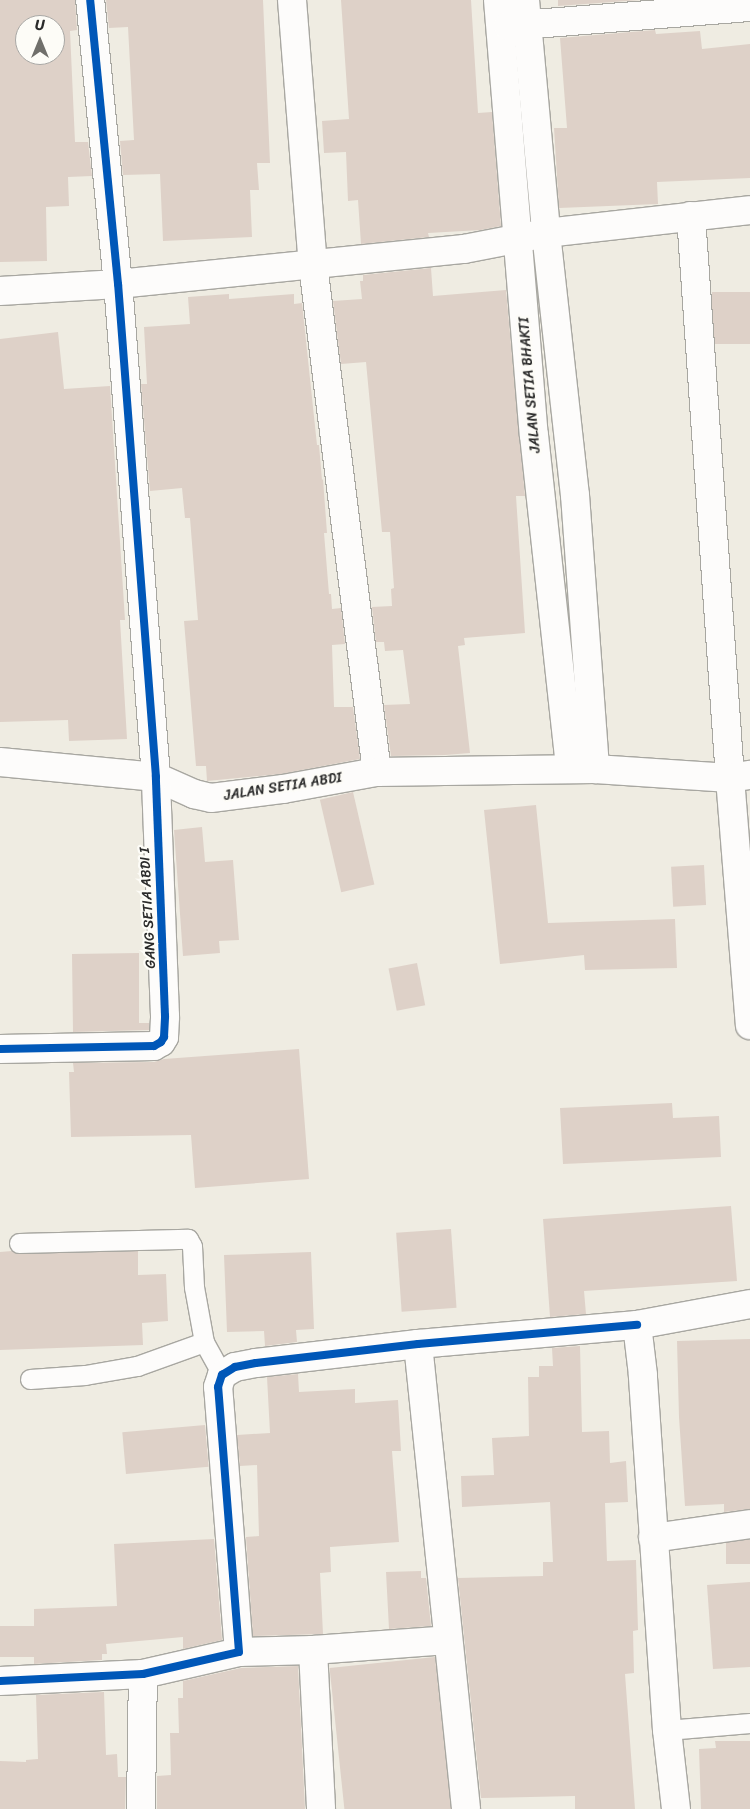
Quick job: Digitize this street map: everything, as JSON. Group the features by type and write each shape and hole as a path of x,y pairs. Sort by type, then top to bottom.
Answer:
{"street":[{"name":"GANG SETIA ABDI I","path":"0,1049 154,1046 161,1042 164,1037 165,1016 156,777 118,284 90,0"},
{"path":"292,0 313,265 377,772"},
{"path":"583,769 575,494 546,233 513,13 750,7"},
{"name":"JALAN SETIA BHAKTI","path":"513,13 517,239 534,435 583,769"},
{"path":"0,291 118,284 464,249 546,233 750,210"},
{"path":"691,216 740,777 750,1025"},
{"path":"542,496 575,494"},
{"name":"JALAN SETIA ABDI","path":"0,762 55,765 156,777 194,794 211,798 377,772 583,769 740,777"},
{"path":"239,1652 218,1401 218,1387 222,1375 235,1367 256,1363 418,1344 637,1325 750,1304"},
{"path":"637,1325 643,1375 667,1730 676,1809"},
{"path":"418,1344 466,1809"},
{"path":"653,1538 750,1524"},
{"path":"0,1681 143,1674 239,1652 313,1650 448,1640"},
{"path":"313,1650 321,1809"},
{"path":"141,1809 143,1674"}],"lane":[{"path":"19,1244 188,1239 192,1246 194,1287 204,1342 222,1375"},
{"path":"30,1379 85,1375 136,1366 204,1342"},
{"path":"667,1730 750,1723"}],"building":[{"path":"0,0 75,0 77,30 70,31 75,142 88,142 92,176 68,177 69,206 46,207 47,261 0,262"},
{"path":"106,0 263,0 270,163 257,163 259,190 250,190 252,237 163,241 160,174 123,175 120,141 134,140 128,27 109,28"},
{"path":"341,0 471,0 478,113 492,112 501,226 481,230 428,233 429,237 361,244 358,200 348,201 346,152 324,153 322,121 349,119"},
{"path":"558,0 640,0 558,6"},
{"path":"655,30 656,34 700,31 702,49 750,44 750,178 657,182 658,204 559,208 554,128 567,128 560,38"},
{"path":"431,268 433,296 506,290 525,496 516,496 525,633 464,638 465,645 458,646 470,753 391,756 384,705 410,704 403,650 385,651 384,642 376,642 372,607 392,606 391,589 394,588 390,532 382,532 366,362 341,364 333,301 362,299 360,281 363,281 363,275"},
{"path":"712,292 750,292 750,344 712,344"},
{"path":"229,294 229,299 294,294 294,304 302,303 317,445 319,445 323,479 327,533 324,533 329,594 331,594 332,609 341,608 345,644 332,645 334,707 353,707 360,759 281,774 207,781 206,766 196,766 184,621 198,620 190,518 185,518 182,488 150,491 141,384 147,384 144,327 190,324 188,297"},
{"path":"58,332 64,389 110,386 125,620 120,620 127,739 69,741 68,720 0,722 0,339"},
{"path":"353,792 374,885 341,892 320,800"},
{"path":"536,805 548,923 675,919 677,968 585,970 584,955 500,964 484,810"},
{"path":"202,827 205,862 233,860 239,940 219,941 220,953 183,956 174,830"},
{"path":"704,865 706,905 673,907 671,867"},
{"path":"139,953 139,1023 149,1023 149,1030 73,1032 72,954"},
{"path":"417,963 425,1005 397,1011 389,969"},
{"path":"299,1049 309,1179 195,1188 191,1135 71,1137 69,1072 74,1072 73,1063 154,1062 164,1059"},
{"path":"672,1103 673,1118 719,1116 721,1157 563,1164 560,1108"},
{"path":"731,1206 737,1281 584,1291 586,1314 550,1317 543,1219"},
{"path":"451,1229 457,1308 402,1312 396,1233"},
{"path":"12,1251 19,1254 138,1251 138,1275 166,1274 168,1321 142,1323 143,1345 0,1350 0,1252"},
{"path":"311,1252 314,1329 296,1330 297,1342 265,1346 264,1331 227,1332 224,1255"},
{"path":"750,1339 750,1509 724,1512 724,1504 685,1506 679,1417 677,1341"},
{"path":"580,1346 582,1432 609,1431 610,1463 626,1461 628,1502 605,1503 607,1561 636,1560 638,1630 633,1631 634,1673 625,1674 635,1809 575,1809 575,1796 481,1798 458,1578 543,1576 543,1562 553,1562 550,1502 462,1507 461,1476 494,1475 492,1438 529,1436 528,1377 539,1377 539,1366 553,1366 552,1348"},
{"path":"298,1374 299,1392 355,1389 355,1403 398,1400 401,1451 392,1451 399,1542 330,1547 331,1572 320,1573 323,1634 253,1636 246,1537 259,1536 257,1465 240,1466 237,1435 270,1433 267,1377"},
{"path":"205,1425 209,1467 126,1474 122,1432"},
{"path":"214,1539 222,1640 183,1649 183,1637 106,1644 107,1654 102,1654 102,1660 34,1664 34,1657 0,1657 0,1626 34,1626 34,1609 117,1606 114,1544"},
{"path":"726,1540 750,1540 750,1564 726,1564"},
{"path":"421,1571 421,1578 426,1578 431,1626 389,1629 386,1572"},
{"path":"750,1582 750,1667 713,1669 707,1585"},
{"path":"435,1657 451,1809 344,1809 330,1668"},
{"path":"298,1666 305,1809 157,1809 157,1776 171,1775 170,1733 179,1733 178,1698 183,1698 183,1681 241,1668"},
{"path":"104,1692 106,1755 117,1754 118,1777 126,1777 125,1809 0,1809 0,1761 26,1762 26,1760 38,1759 36,1695"},
{"path":"715,1741 750,1741 750,1809 701,1809 699,1749 716,1748"}],"cycle path":[{"path":"0,1049 154,1046 161,1042 164,1037 165,1016 156,777 118,284 90,0"},
{"path":"0,1681 143,1674 239,1652 218,1387 222,1375 235,1367 418,1344 637,1325"}]}
